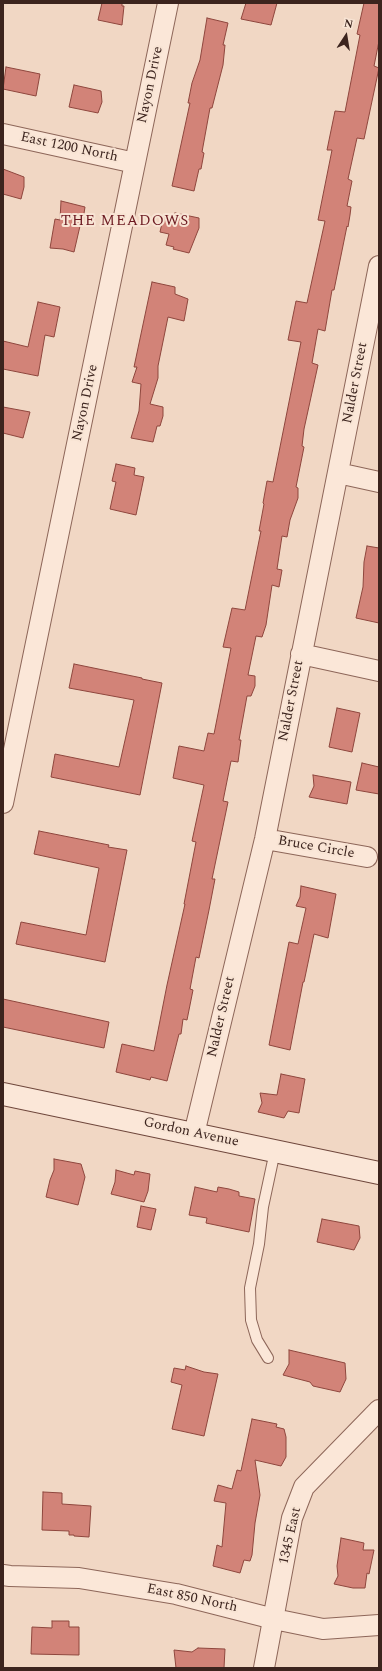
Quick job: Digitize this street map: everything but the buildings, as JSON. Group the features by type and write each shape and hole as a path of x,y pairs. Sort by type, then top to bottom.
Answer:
{"main road":[{"name":"Gordon Avenue","path":"3,1094 379,1172"}],"street":[{"name":"Nayon Drive","path":"3,802 168,3"},
{"name":"East 1200 North","path":"3,134 135,163"},
{"name":"Nalder Street","path":"194,1134 264,839 338,472 376,293 379,266"},
{"path":"338,472 379,482"},
{"path":"302,654 379,670"},
{"name":"Bruce Circle","path":"264,839 367,858"},
{"name":"1345 East","path":"264,1668 292,1518 304,1487 379,1410"},
{"name":"East 850 North","path":"3,1575 79,1578 176,1594 274,1619 323,1629 379,1625"}],"lane":[{"path":"268,1358 257,1340 251,1320 250,1288 259,1244 263,1207 275,1151"}],"district":[{"name":"THE MEADOWS","path":"125,222"}]}
